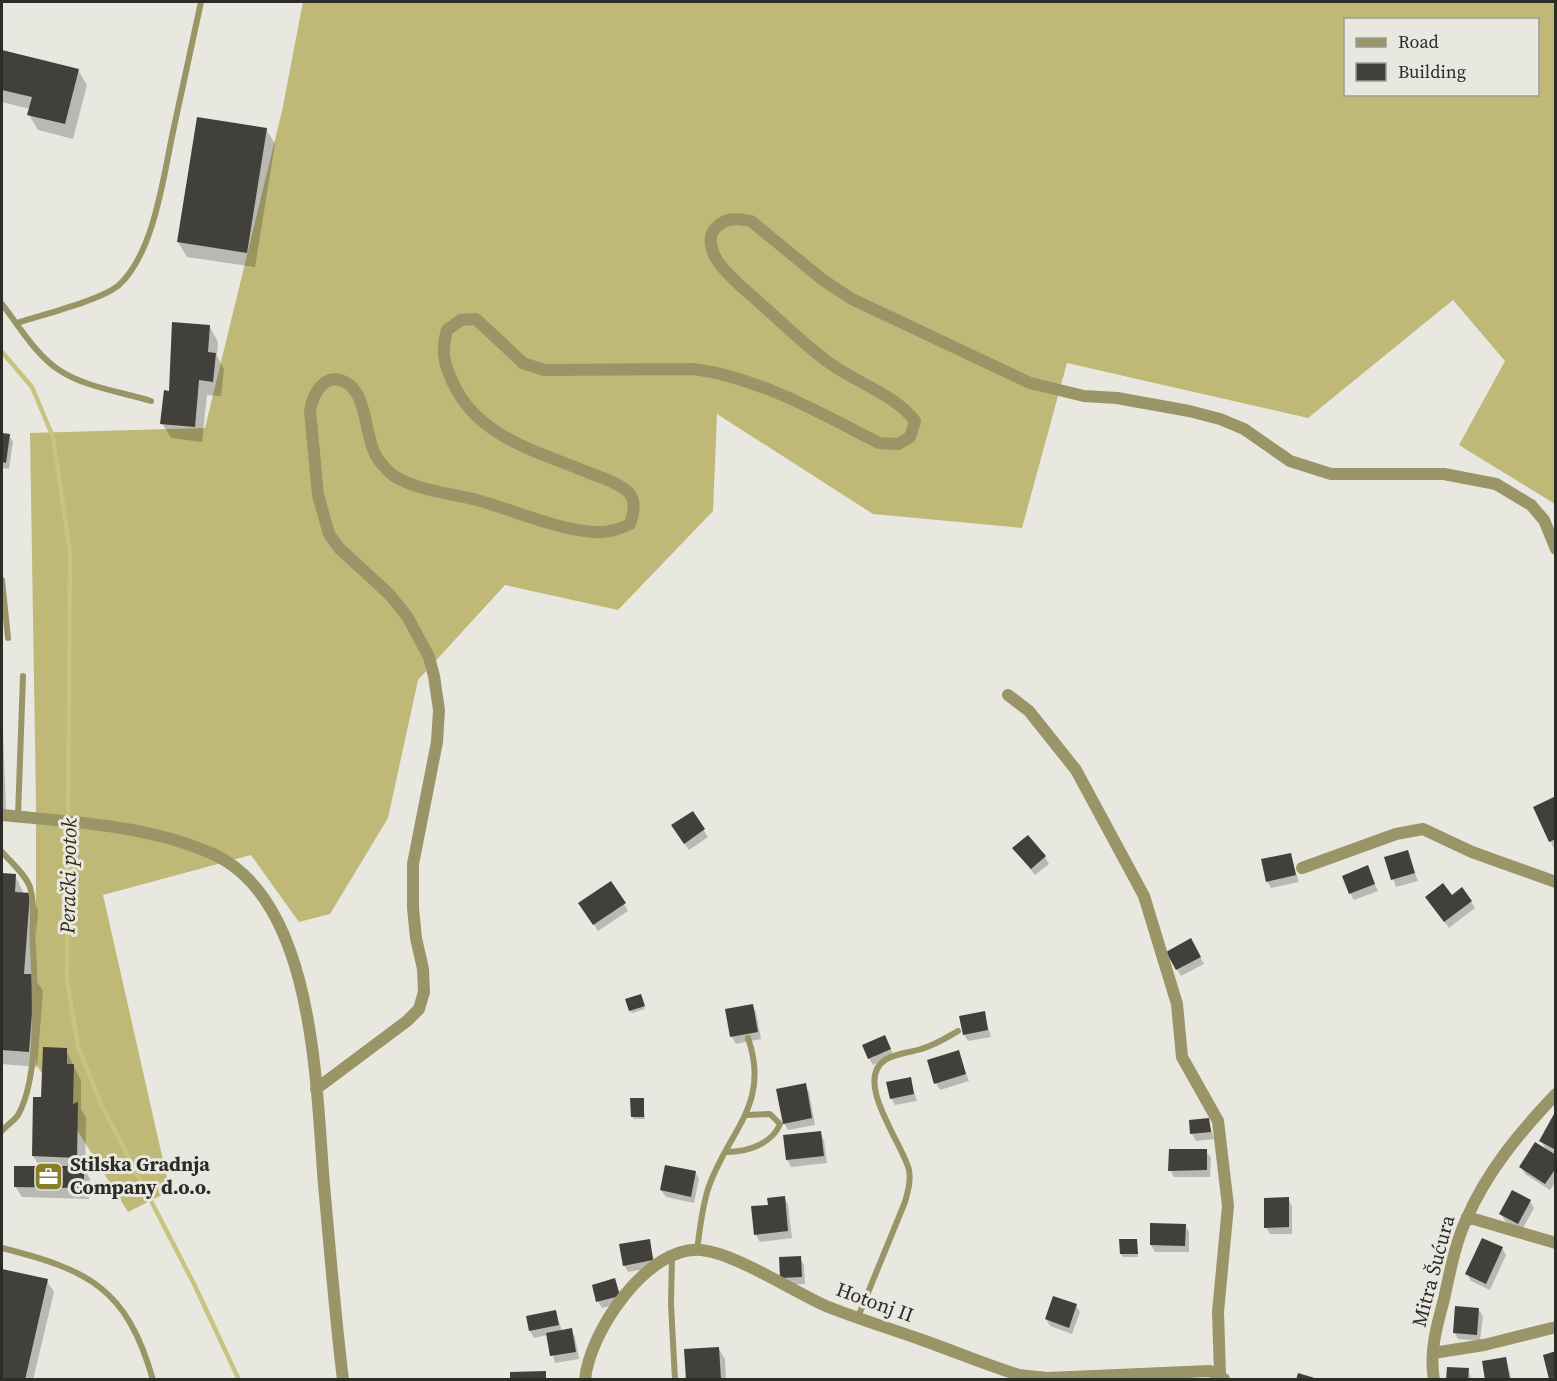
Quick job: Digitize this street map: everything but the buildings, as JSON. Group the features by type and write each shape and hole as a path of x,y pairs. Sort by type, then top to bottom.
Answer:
{"street":[{"path":"316,1089 420,1009 424,992 423,969 416,938 413,864 433,776 439,710 432,666 418,634 389,594 339,548 322,516 310,411 313,395 322,384 335,379 347,382 357,393 378,460 393,475 430,490 594,532 617,531 630,524 635,509 629,493 606,480 500,436 468,408 456,390 442,355 447,330 460,320 476,319 524,363 544,370 694,369 717,372 766,388 879,443 898,444 910,438 915,421 905,408 827,361 735,280 717,260 711,246 711,234 719,224 736,217 751,221 824,280 852,299 1030,383 1084,396 1118,398 1177,408 1220,419 1244,429 1290,461 1331,474 1444,474 1496,484 1531,505 1544,520 1556,549"},
{"path":"1008,695 1029,711 1076,770 1144,896 1177,1004 1182,1057 1218,1121 1228,1206 1218,1312 1222,1377"},
{"path":"2,815 117,828 152,835 215,855 240,874 265,899 291,955 310,1021 343,1380"},
{"path":"1302,868 1396,834 1423,829 1472,852 1556,882"},
{"name":"Mitra Šućura","path":"1434,1380 1433,1353 1457,1245 1467,1217 1486,1181 1507,1149 1556,1094"},
{"path":"1467,1217 1556,1243"},
{"name":"Hotonj II","path":"585,1380 586,1365 594,1344 610,1315 650,1269 672,1255 697,1250 722,1255 826,1306 1019,1375 1056,1378 1108,1377 1210,1371 1222,1377"},
{"path":"1433,1353 1484,1345 1556,1327"}],"lane":[{"path":"17,323 108,292 127,277 139,256 159,194 201,2"},
{"path":"2,304 47,361 60,371 74,378 151,401"},
{"path":"2,580 8,638"},
{"path":"23,676 25,817"},
{"path":"2,852 29,884 33,899 35,984 32,1060 28,1085 18,1116 2,1131"},
{"path":"858,1317 905,1202 910,1182 908,1168 878,1101 874,1083 877,1070 884,1060 939,1043 958,1031"},
{"path":"697,1250 708,1187 747,1115 754,1094 756,1074 748,1038"},
{"path":"727,1152 738,1152 756,1146 776,1133 780,1124 770,1114 747,1115"},
{"path":"2,1248 52,1261 101,1287 128,1316 143,1346 153,1380"},
{"path":"672,1255 671,1304 675,1380"}],"shaded area":[{"path":"303,2 1555,2 1555,504 1459,445 1505,361 1453,300 1308,418 1067,363 1022,528 873,514 717,414 713,511 618,610 505,585 418,680 388,818 330,914 299,922 251,855 103,895 170,1191 128,1212 36,1064 36,804 30,433 205,428 282,111"}],"waterway":[{"name":"Perački potok","path":"2,352 32,387 53,437 70,552 67,980 78,1046 101,1104 195,1286 239,1380"}],"place":[{"name":"Stilska Gradnja Company d.o.o.","path":"49,1176"}]}
